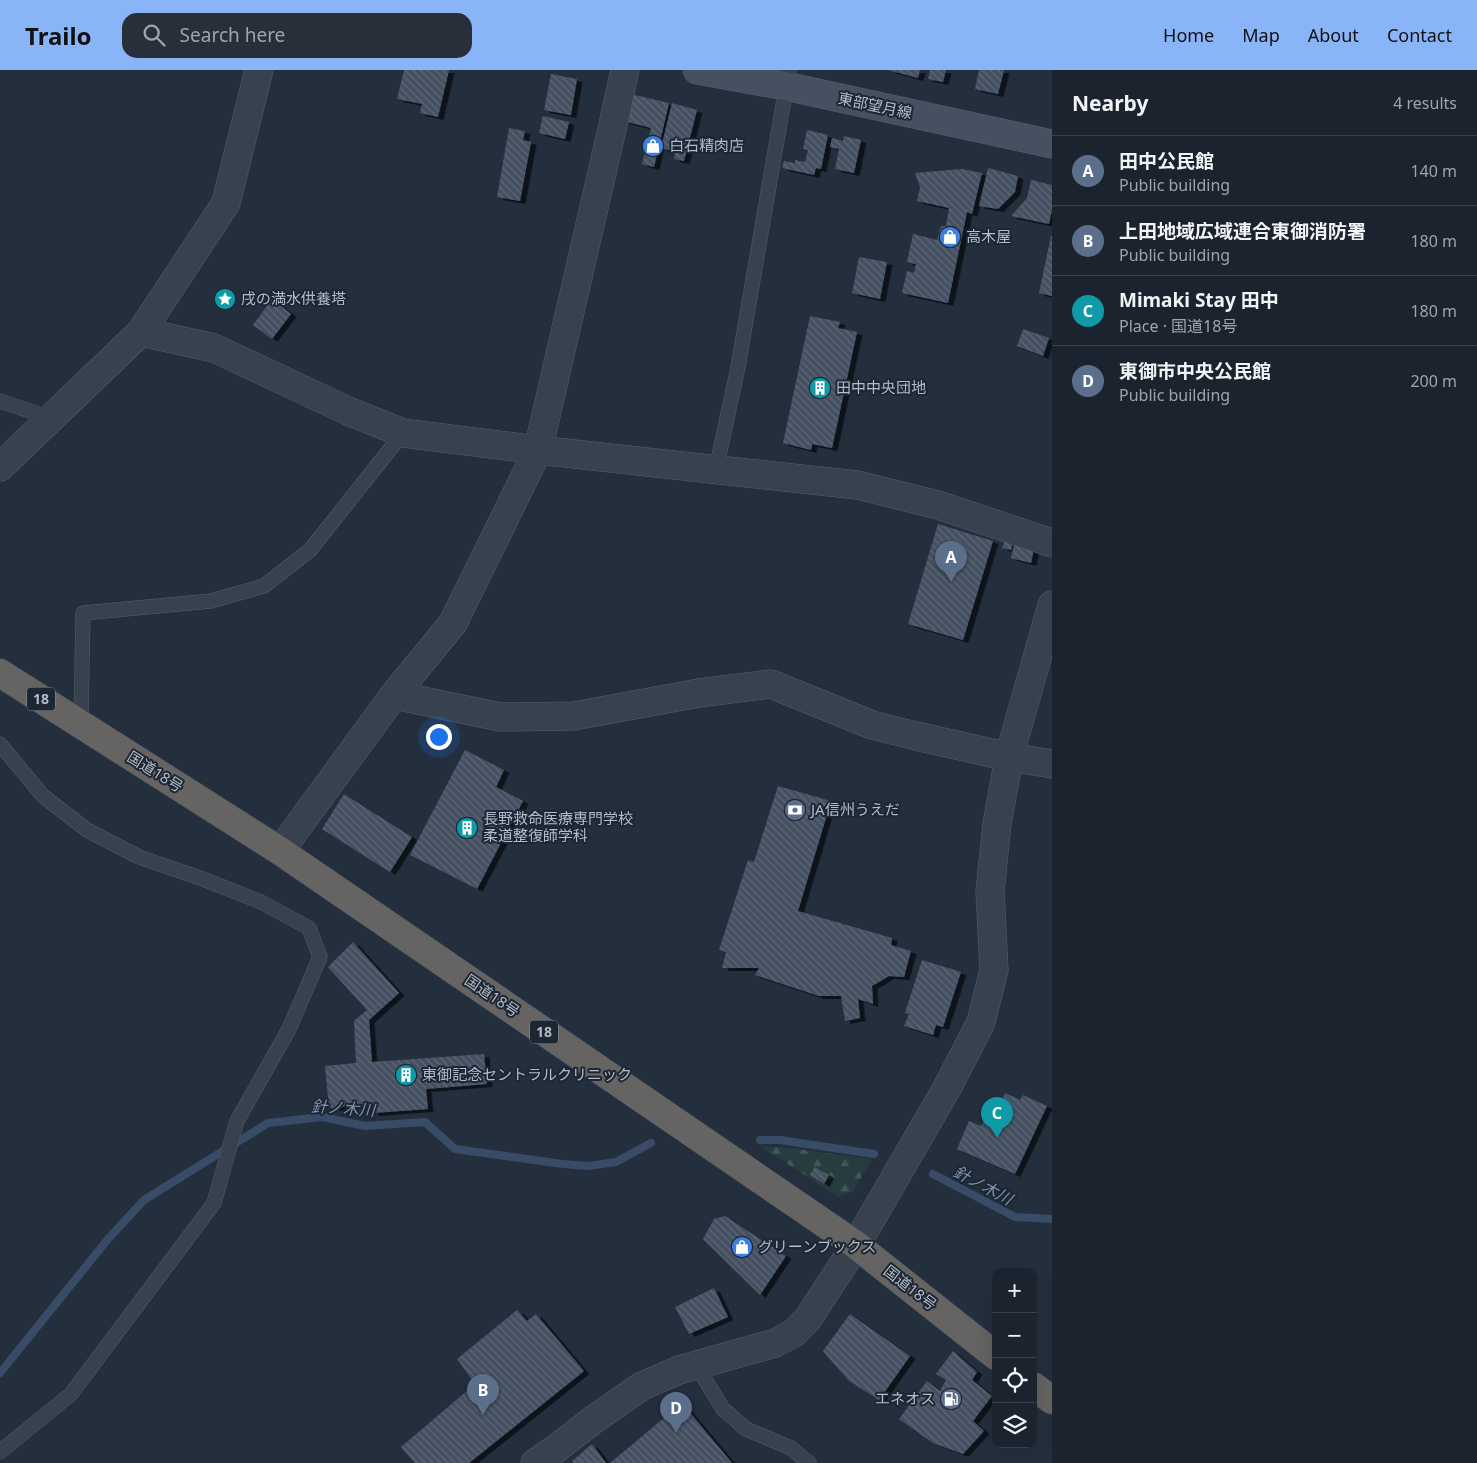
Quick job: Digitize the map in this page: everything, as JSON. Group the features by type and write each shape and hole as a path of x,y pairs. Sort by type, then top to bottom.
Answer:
{"highway":[{"name":"国道18号","path":"0,673 280,851 856,1245 992,1353"},
{"path":"1037,1389 1052,1400"}],"main road":[{"name":"東部望月線","path":"697,70 787,78 1052,144"}],"street":[{"path":"0,467 141,332 226,203 259,70"},
{"path":"280,851 394,695 453,623 538,450 625,70"},
{"path":"141,332 214,348 348,411 403,433 857,486 938,505 1052,543"},
{"path":"536,1463 642,1386 679,1370 775,1343 794,1333 807,1320 856,1245 947,1088 981,1022 994,970 990,891 997,824 1009,757 1052,605"},
{"path":"394,695 500,717 574,716 699,692 771,684 872,725 1009,757 1052,764"}],"lane":[{"path":"716,470 738,367 787,78"},
{"path":"0,401 51,418"},
{"path":"81,724 83,613 211,601 264,586 310,550 403,433"},
{"path":"0,744 44,796 87,830 140,857 261,902 310,928 320,957 289,1029 237,1121 214,1203 71,1394 0,1452"},
{"path":"696,1366 723,1409 746,1429 791,1448 809,1463"}],"green space":[{"path":"761,1147 782,1147 872,1159 853,1191 839,1197"}],"building":[{"path":"404,70 449,70 438,117 420,113 422,104 397,99"},
{"path":"888,70 920,70 918,78"},
{"path":"930,70 946,70 943,82 928,79"},
{"path":"979,70 1004,70 998,94 975,89"},
{"path":"551,74 577,79 571,115 544,110"},
{"name":"白石精肉店","path":"630,94 669,103 654,167 642,164 651,128 624,121"},
{"path":"672,103 697,110 684,161 674,159 675,152 661,148"},
{"path":"543,116 569,122 565,139 539,133"},
{"path":"509,128 525,131 523,140 531,142 520,201 497,197"},
{"path":"807,130 828,135 821,169 816,168 814,175 782,168 784,161 795,163 795,160 805,162 808,150 803,149"},
{"path":"844,136 861,140 854,173 835,169 839,149 830,147 832,138 843,141"},
{"path":"988,168 1018,176 1015,192 998,209 979,206"},
{"name":"高木屋","path":"962,169 982,173 972,214 967,212 948,303 902,293 907,271 914,273 916,264 907,262 913,234 937,240 941,226 946,226 949,208 917,201 920,187 915,173"},
{"path":"1031,180 1052,185 1052,210 1049,224 1011,216 1027,198"},
{"path":"1052,236 1052,296 1039,293"},
{"path":"859,257 887,262 880,299 852,293"},
{"path":"272,299 291,314 272,339 253,325"},
{"name":"田中中央団地","path":"810,316 840,322 838,328 857,332 832,448 812,444 811,450 783,443"},
{"path":"1023,329 1049,338 1043,356 1017,346"},
{"path":"938,524 993,541 963,640 908,624"},
{"path":"1005,539 1013,541 1011,550 1002,548"},
{"path":"1015,540 1035,544 1031,563 1011,558"},
{"name":"長野救命医療専門学校 柔道整復師学科","path":"465,750 504,770 496,787 523,801 477,889 410,855"},
{"path":"778,786 831,801 798,911 892,938 891,945 911,951 904,977 889,976 872,986 873,1004 858,999 860,1018 845,1021 841,996 819,996 755,975 759,968 722,968 726,952 719,950 748,860 754,862"},
{"path":"344,794 412,837 390,872 322,829"},
{"name":"東御記念セントラルクリニック","path":"353,942 399,993 369,1020 372,1062 484,1054 487,1084 426,1089 428,1109 373,1113 372,1105 329,1108 325,1066 356,1063 354,1021 367,1010 328,967"},
{"path":"922,960 961,972 943,1027 936,1025 933,1035 904,1026 909,1014 905,1013"},
{"path":"1005,1093 1020,1100 1023,1095 1047,1106 1015,1174 957,1149 969,1121 981,1126 991,1107 999,1109"},
{"path":"815,1167 829,1175 824,1184 810,1175"},
{"name":"グリーンブックス","path":"725,1216 786,1256 760,1295 703,1239 714,1219"},
{"path":"714,1288 728,1317 689,1334 675,1307"},
{"path":"517,1310 527,1321 536,1314 584,1371 469,1463 415,1463 401,1447 475,1384 457,1359"},
{"path":"850,1314 910,1356 879,1400 848,1380 823,1351"},
{"name":"エネオス","path":"953,1351 977,1372 972,1380 992,1396 973,1421 984,1431 963,1454 933,1443 899,1419 927,1381 940,1391 946,1380 936,1374"},
{"path":"682,1403 732,1463 610,1463"},
{"path":"592,1444 606,1463 574,1463 572,1461"}],"waterway":[{"name":"針ノ木川","path":"0,1373 108,1239 144,1200 268,1123 322,1117 365,1126 425,1122 455,1149 588,1166 616,1162 651,1143"},
{"name":"針ノ木川","path":"760,1140 780,1140 874,1154"},
{"name":"針ノ木川","path":"933,1174 1015,1217 1052,1219"}],"place":[{"name":"白石精肉店","path":"653,146"},
{"name":"高木屋","path":"950,237"},
{"name":"戌の満水供養塔","path":"225,299"},
{"name":"田中中央団地","path":"820,388"},
{"name":"田中公民館","path":"951,582"},
{"name":"JA信州うえだ","path":"795,810"},
{"name":"長野救命医療専門学校 柔道整復師学科","path":"467,828"},
{"name":"東御記念セントラルクリニック","path":"406,1075"},
{"name":"Mimaki Stay 田中","path":"997,1138"},
{"name":"グリーンブックス","path":"742,1247"},
{"name":"エネオス","path":"951,1399"},
{"name":"上田地域広域連合東御消防署","path":"483,1415"},
{"name":"東御市中央公民館","path":"676,1433"}]}
